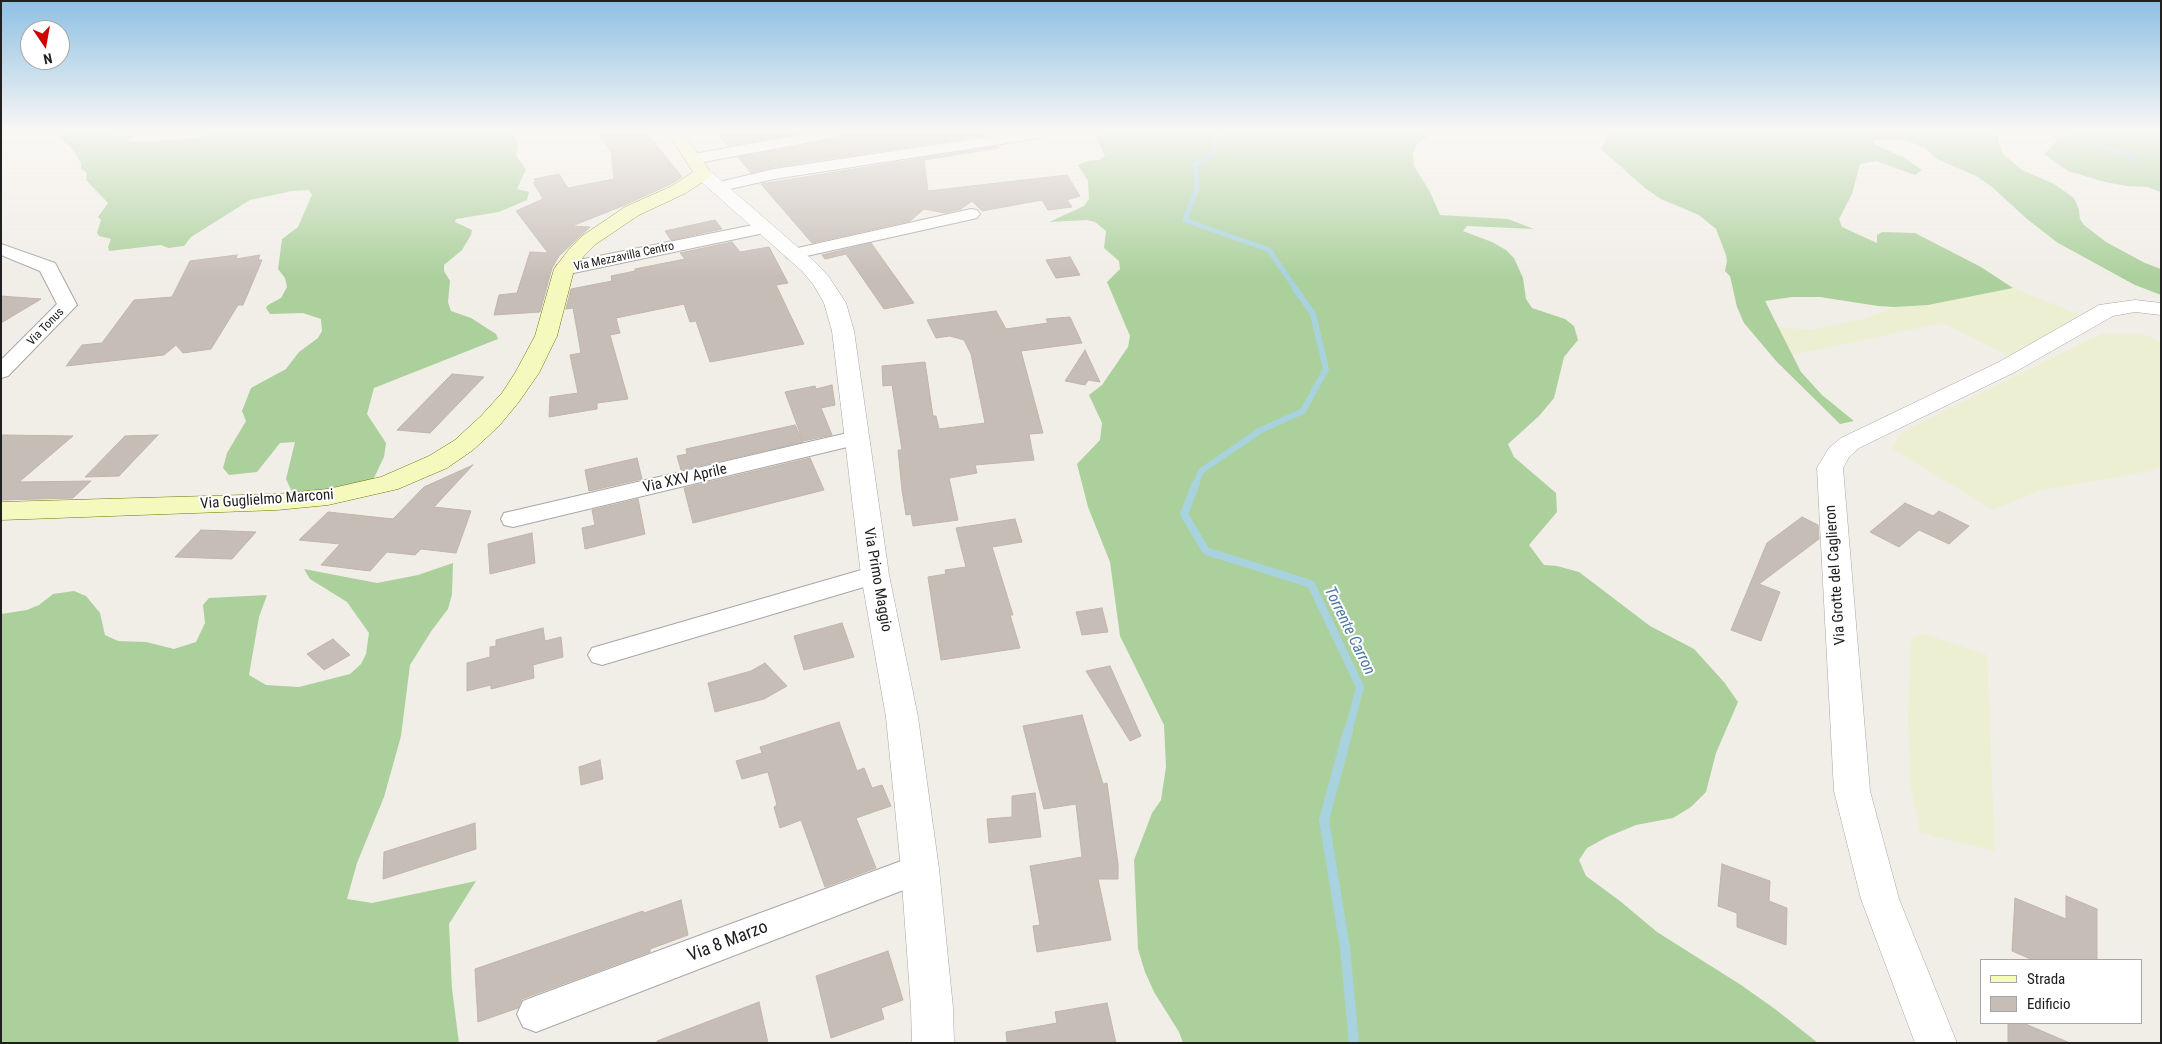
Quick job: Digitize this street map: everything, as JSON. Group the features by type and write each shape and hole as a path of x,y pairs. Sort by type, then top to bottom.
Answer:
{"main road":[{"name":"Via Mezzavilla Centro","path":"564,269 577,252 595,236 632,211 682,188 693,181"},
{"name":"Via Guglielmo Marconi","path":"1,511 277,502 328,497 389,483 438,462 464,444 490,421 510,398 530,369 546,336 564,269"}],"street":[{"path":"682,188 693,181"},
{"name":"Via Primo Maggio","path":"713,181 822,281 835,303 847,353 856,438 875,575 902,717 920,869 932,1008 933,1043"},
{"path":"794,254 971,214"},
{"name":"Via Mezzavilla Centro","path":"564,269 763,228"},
{"name":"Via Tonus","path":"1,249 48,267 68,304 1,372"},
{"name":"Via Grotte del Caglieron","path":"1936,1043 1880,899 1852,791 1830,468 1838,453 1850,443 2007,366 2107,310 2135,306 2161,309"},
{"name":"Via XXV Aprile","path":"513,519 856,438"},
{"path":"602,656 875,575"},
{"name":"Via 8 Marzo","path":"536,1014 920,869"}],"green space":[{"path":"87,181 521,181 517,189 529,192 527,200 499,212 456,219 455,222 472,230 471,235 462,250 444,265 444,271 450,281 448,302 451,311 471,318 496,334 498,339 374,388 367,414 386,443 384,457 373,480 312,493 292,492 286,479 295,442 280,443 257,472 229,475 223,468 227,453 246,421 242,411 251,388 286,369 299,352 318,338 322,331 321,319 303,313 270,314 266,308 281,298 287,287 285,278 278,269 282,239 298,227 312,195 309,190 292,191 250,200 191,237 184,246 168,248 161,245 109,251 108,247 111,239 99,236 97,233 101,220 98,217 108,203"},
{"path":"1088,181 1423,181 1440,215 1508,219 1534,229 1467,226 1463,231 1492,242 1506,250 1514,258 1523,278 1526,299 1532,308 1565,319 1574,326 1578,340 1564,357 1554,398 1539,416 1508,444 1514,457 1556,493 1557,512 1529,545 1544,565 1557,566 1579,572 1650,626 1694,649 1724,682 1738,702 1716,753 1706,792 1691,807 1673,818 1636,825 1607,837 1587,848 1579,860 1586,876 1657,932 1741,985 1818,1043 1183,1043 1179,1032 1154,992 1138,949 1134,860 1152,813 1161,800 1166,767 1164,725 1120,636 1110,562 1088,507 1077,464 1100,440 1102,423 1089,395 1102,385 1128,347 1130,336 1107,282 1120,269 1119,261 1104,248 1106,231 1095,222 1087,220 1049,222 1084,206 1089,199"},
{"path":"1637,181 1856,181 1852,194 1839,219 1842,227 1877,243 1877,235 1882,232 1915,233 1981,267 2013,288 1928,305 1895,307 1820,297 1792,297 1765,301 1801,372 1822,395 1854,421 1840,424 1777,362 1744,323 1737,307 1730,276 1725,271 1726,255 1716,229 1699,215 1661,199"},
{"path":"1983,181 2047,181 2054,184 2074,198 2079,210 2080,219 2084,225 2106,242 2145,263 2161,269 2161,295 2135,285 2058,243 2027,219"},
{"path":"2101,181 2161,181 2161,192 2147,187"},
{"path":"2013,288 2098,322 2023,359 2007,355 1943,323 1792,355 1777,327 1811,330 1867,318 1895,307 1928,305"},
{"path":"2101,334 2143,334 2161,342 2161,467 2150,471 2038,491 1993,510 1891,448 1902,432"},
{"path":"453,563 452,594 448,609 410,665 401,736 384,797 357,863 347,899 372,903 476,881 449,924 452,989 459,1043 1,1043 1,614 27,610 39,605 53,594 74,591 86,596 100,613 105,635 118,641 146,642 174,649 196,642 205,623 203,605 209,598 267,595 259,617 249,675 266,685 299,687 350,674 361,664 366,654 369,633 347,602 310,579 304,569 377,583 418,575"},
{"path":"1924,634 1987,655 1995,851 1920,833 1910,781 1908,719 1910,648 1914,637"}],"building":[{"path":"535,181 563,181 568,188 605,181 676,181 625,205 572,226 590,227 559,256 552,268 540,312 494,315 499,295 517,293 530,252 548,253 516,211 543,199 533,182 536,182"},
{"path":"781,181 927,181 928,191 1017,181 1071,181 1080,196 1067,200 1072,207 1048,210 1042,200 982,211 972,201 961,209 945,213 924,209 910,221 812,243 761,184"},
{"path":"715,220 722,229 671,240 665,231"},
{"path":"732,242 740,252 769,247 788,283 776,285 804,344 710,362 696,321 690,322 684,304 616,318 620,333 610,335 628,399 597,403 597,409 549,417 550,397 578,393 570,355 581,353 573,308 566,309 571,289 612,281 611,276 635,271 635,269 685,259 680,253"},
{"path":"871,243 914,303 884,309 846,254 825,259 822,255"},
{"path":"237,255 236,259 260,255 258,260 262,260 243,305 238,305 211,349 183,353 176,345 164,355 66,366 82,345 102,343 134,300 172,297 190,261"},
{"path":"1070,257 1080,275 1056,278 1046,260"},
{"path":"1,296 41,299 1,323"},
{"path":"996,311 1006,329 1048,323 1046,319 1070,317 1082,343 1021,351 1043,433 1029,434 1034,460 975,465 977,473 949,478 958,520 913,526 911,514 906,515 902,490 898,450 902,450 892,385 883,386 882,366 925,362 933,416 936,416 939,429 985,423 971,354 964,340 950,336 936,338 927,320"},
{"path":"1085,350 1100,382 1088,380 1085,385 1065,381"},
{"path":"452,374 484,377 430,433 397,430"},
{"path":"832,385 835,405 821,408 832,435 803,441 785,392 815,386 816,389"},
{"path":"795,425 803,442 681,470 677,456 687,454 686,449"},
{"path":"1,435 73,436 19,482 91,481 73,498 1,500"},
{"path":"158,435 119,476 85,477 125,436"},
{"path":"637,458 642,479 589,491 585,470"},
{"path":"810,458 824,490 693,523 684,488"},
{"path":"473,465 434,507 471,511 456,553 421,549 415,555 387,552 370,571 321,565 340,544 299,540 328,512 393,519 424,487"},
{"path":"638,499 645,534 585,549 582,528 595,525 592,510"},
{"path":"1905,503 1933,516 1939,511 1969,526 1949,544 1919,530 1899,547 1870,532"},
{"path":"1802,517 1818,525 1819,539 1759,584 1780,592 1761,641 1731,630 1767,543"},
{"path":"1015,519 1022,542 992,547 1013,615 1010,615 1020,648 941,660 928,577 946,574 945,570 966,567 956,528"},
{"path":"201,530 256,532 232,559 175,557"},
{"path":"532,533 535,563 490,574 488,544"},
{"path":"1102,608 1108,632 1082,635 1076,612"},
{"path":"842,623 854,657 804,670 794,636"},
{"path":"543,628 545,641 561,637 563,657 533,665 534,678 491,689 491,685 467,691 467,663 490,657 490,647 496,646 496,640"},
{"path":"333,639 350,655 324,670 307,654"},
{"path":"765,663 787,686 764,699 715,712 708,683 751,671"},
{"path":"1110,666 1141,736 1130,741 1086,671"},
{"path":"1082,715 1103,784 1107,783 1118,864 1118,879 1098,879 1111,940 1037,952 1033,926 1040,925 1030,866 1082,857 1076,804 1044,809 1023,726"},
{"path":"839,722 857,771 864,768 872,788 882,785 891,806 856,818 876,868 825,887 801,820 780,828 774,807 777,805 768,772 742,779 736,761 762,753 760,747"},
{"path":"600,760 603,779 581,785 579,767"},
{"path":"1035,793 1041,837 989,843 987,819 1012,817 1012,796"},
{"path":"475,823 476,849 383,879 384,852"},
{"path":"1722,864 1770,881 1769,901 1787,908 1786,945 1737,927 1737,913 1718,906"},
{"path":"2066,896 2097,909 2097,959 2031,959 2012,951 2015,898 2066,919"},
{"path":"681,900 688,935 650,949 650,952 522,999 518,1008 478,1022 475,969 643,911 644,913"},
{"path":"888,951 903,1000 881,1008 884,1019 831,1038 816,976"},
{"path":"759,1002 768,1043 657,1043 657,1041"},
{"path":"1107,1003 1116,1043 1007,1043 1006,1032 1057,1023 1055,1012"},
{"path":"2008,1024 2025,1024 2070,1043 2008,1043"}],"waterway":[{"name":"Torrente Carron","path":"1196,181 1197,188 1185,220 1269,250 1295,288"},
{"name":"Torrente Carron","path":"1196,484 1201,471 1261,430 1303,411 1326,369 1313,314 1294,287"},
{"name":"Torrente Carron","path":"1196,483 1184,514 1206,551 1311,584 1360,687 1348,732"},
{"name":"Torrente Carron","path":"1348,731 1324,820 1345,948 1354,1043"}]}
